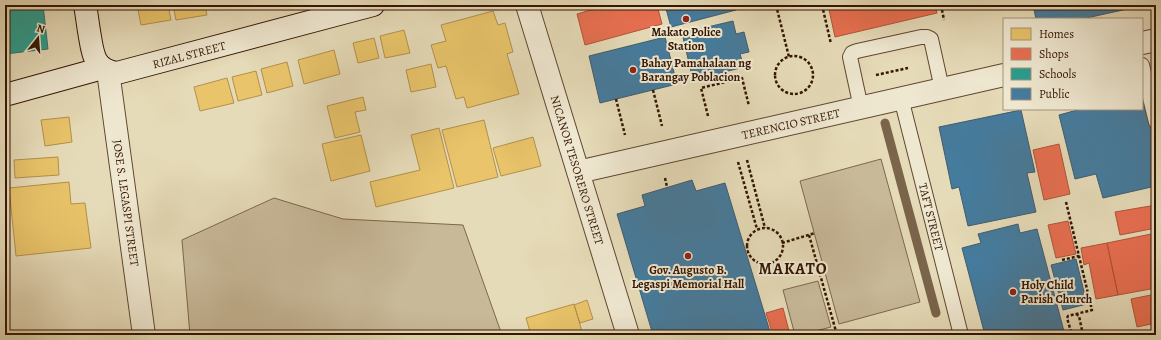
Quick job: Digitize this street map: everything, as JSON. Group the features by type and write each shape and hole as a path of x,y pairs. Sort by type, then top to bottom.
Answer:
{"street":[{"name":"JOSE S. LEGASPI STREET","path":"85,5 92,55 98,64 105,69 144,335"},
{"name":"RIZAL STREET","path":"5,95 105,69 117,73 124,72 372,5"},
{"name":"NICANOR TESORERO STREET","path":"527,5 628,335"},
{"path":"1143,43 1156,40"},
{"name":"TERENCIO STREET","path":"578,172 1003,75"}],"lane":[{"path":"861,108 850,57 852,53 857,51 921,37 929,38 942,89"},
{"path":"1143,69 1156,122"},
{"name":"TAFT STREET","path":"901,98 961,335"}],"path":[{"path":"776,5 789,57"},
{"path":"789,57 800,57 809,64 812,70 812,81 809,87 798,94 792,94 780,89 776,83 775,70 782,60 789,57"},
{"path":"888,72 905,68"},
{"path":"757,229 735,136 742,78 701,88 735,136 765,228"},
{"path":"653,90 668,152"},
{"path":"616,99 631,160"},
{"path":"1066,202 1092,310 1068,316 1067,318 1072,335"},
{"path":"765,228 777,232 781,237 781,252 775,261 770,263 758,263 753,259 747,249 748,238 752,232 757,229 765,228"},
{"path":"782,243 815,233"},
{"path":"809,235 837,335"},
{"path":"1062,260 1079,256"},
{"path":"1076,314 1078,316 1083,335"}],"shaded area":[{"path":"881,159 920,302 839,324 800,181"},
{"path":"274,198 343,219 463,225 502,335 190,335 182,240"},
{"path":"818,281 831,327 795,335 783,290"}],"building: Homes":[{"path":"137,5 168,5 171,20 141,25"},
{"path":"170,5 190,5 171,9"},
{"path":"205,5 207,15 176,20 174,10"},
{"path":"212,5 235,5 214,10"},
{"path":"493,11 498,25 505,23 513,52 507,54 519,94 467,108 464,97 456,99 446,66 438,68 431,45 446,41 441,25"},
{"path":"404,30 410,53 385,58 380,36"},
{"path":"374,38 379,58 358,63 353,43"},
{"path":"334,50 340,74 304,84 298,60"},
{"path":"287,62 293,86 267,93 261,69"},
{"path":"431,64 436,87 411,92 406,70"},
{"path":"256,71 262,95 238,101 232,77"},
{"path":"227,78 234,103 200,111 194,87"},
{"path":"363,97 366,110 355,112 360,132 335,138 327,106"},
{"path":"69,117 72,142 45,146 41,120"},
{"path":"484,120 498,177 457,187 442,130"},
{"path":"439,128 454,188 376,207 370,182 420,170 411,135"},
{"path":"361,135 370,171 331,181 322,144"},
{"path":"533,137 541,166 501,176 493,148"},
{"path":"58,157 59,175 15,178 14,160"},
{"path":"69,182 71,204 85,203 91,248 16,256 9,188"},
{"path":"587,300 593,319 580,323 574,305"},
{"path":"574,304 583,335 531,335 526,318"},
{"path":"117,331 118,335 80,335"}],"building: Shops":[{"path":"608,5 657,5 662,24 585,45 577,14"},
{"path":"828,5 935,5 937,13 835,37"},
{"path":"1059,144 1070,194 1044,200 1033,150"},
{"path":"1156,205 1156,228 1120,235 1115,212"},
{"path":"1068,221 1076,254 1056,258 1048,225"},
{"path":"1156,233 1156,288 1118,295 1107,243"},
{"path":"1107,243 1118,295 1096,299 1089,263 1084,265 1081,248"},
{"path":"1156,294 1156,323 1137,327 1131,299"},
{"path":"783,308 790,335 773,335 766,313"}],"building: Schools":[{"path":"20,5 43,5 48,49 5,54 5,7"}],"building: Public":[{"name":"Makato Police Station","path":"665,5 735,5 736,10 671,27"},
{"path":"1033,5 1131,5 1132,8 1087,18 1036,18"},
{"path":"733,21 736,34 744,32 749,52 740,54 744,67 693,80 682,33"},
{"name":"Bahay Pamahalaan ng Barangay Poblacion","path":"665,37 677,84 600,103 589,56"},
{"path":"1143,84 1156,136 1156,186 1103,198 1096,174 1075,179 1059,115 1077,110 1143,110"},
{"path":"1021,110 1035,172 1027,173 1036,212 968,226 959,187 952,189 939,127"},
{"name":"Gov. Augusto B. Legaspi Memorial Hall","path":"692,180 696,191 725,183 771,335 653,335 617,214 645,206 642,195"},
{"name":"Holy Child Parish Church","path":"1018,224 1020,233 1037,229 1065,335 985,335 962,248 981,243 978,234"},
{"path":"1076,259 1087,304 1063,310 1051,265"}],"waterway":[{"path":"885,123 936,313"}],"place":[{"name":"Makato Police Station","path":"686,19"},
{"name":"Bahay Pamahalaan ng Barangay Poblacion","path":"633,70"},
{"name":"Gov. Augusto B. Legaspi Memorial Hall","path":"688,256"},
{"name":"Holy Child Parish Church","path":"1013,292"}],"district":[{"name":"MAKATO","path":"793,268"}]}
